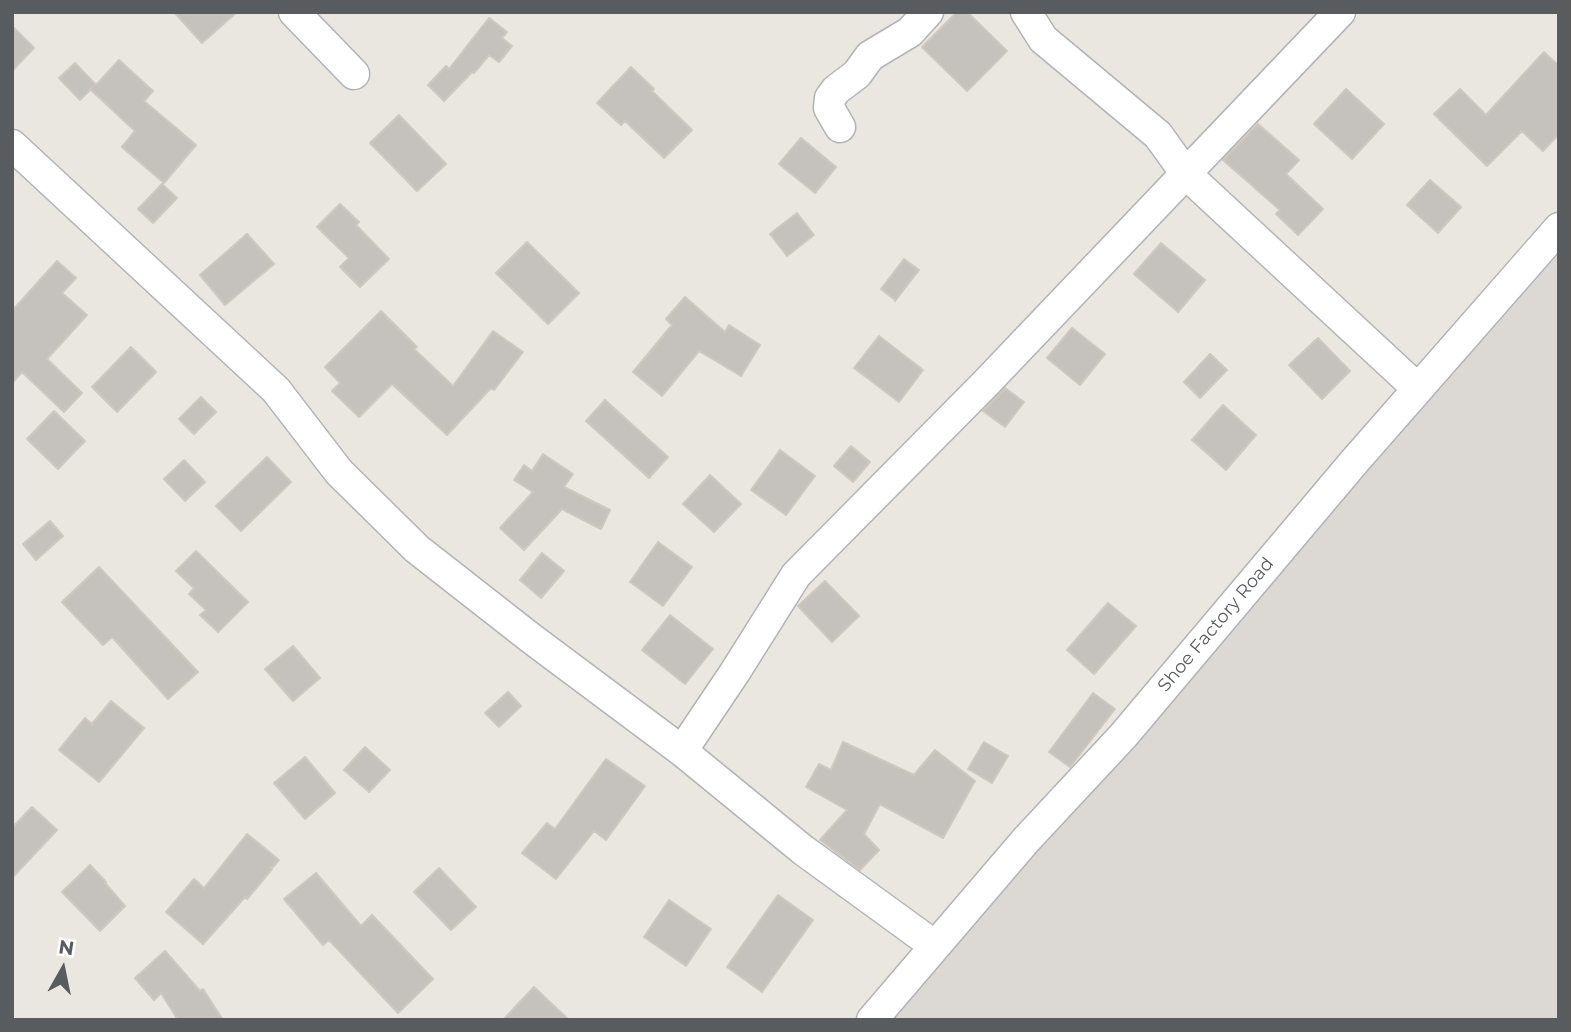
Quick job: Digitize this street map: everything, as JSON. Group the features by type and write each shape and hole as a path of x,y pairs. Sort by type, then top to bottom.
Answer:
{"street":[{"path":"294,12 354,75"},
{"path":"840,127 829,108 830,98 836,90 857,74 870,56 910,32 928,12"},
{"path":"1026,12 1043,39 1158,135 1186,174 1419,389"},
{"path":"682,751 736,672 796,575 986,383 1340,12"},
{"path":"12,145 276,390 339,472 417,549 682,751 803,850 935,946"},
{"name":"Shoe Factory Road","path":"872,1020 1026,840 1123,736 1354,462 1559,228"}],"shaded area":[{"path":"1559,225 1559,1020 882,1020"}],"building":[{"path":"174,12 237,12 202,43"},
{"path":"957,12 967,12 1007,51 967,91 922,47"},
{"path":"489,18 507,32 502,38 512,46 499,62 489,55 444,101 428,85 446,66 449,69"},
{"path":"12,26 34,48 12,71"},
{"path":"1544,52 1559,66 1559,134 1543,151 1522,131 1487,166 1434,114 1460,89 1486,115"},
{"path":"119,60 153,91 144,101 196,145 164,183 122,147 135,131 91,90 93,87 80,100 59,78 75,63 96,85"},
{"path":"631,67 692,130 664,158 625,121 621,125 597,103"},
{"path":"1346,89 1384,124 1352,159 1314,124"},
{"path":"399,115 446,164 417,191 370,143"},
{"path":"1258,124 1299,160 1286,174 1323,209 1298,235 1276,214 1280,210 1223,160"},
{"path":"801,138 836,167 815,193 779,164"},
{"path":"1430,180 1461,207 1438,233 1407,205"},
{"path":"162,184 177,198 153,223 138,209"},
{"path":"340,204 359,222 356,225 389,259 360,287 340,267 349,258 317,227"},
{"path":"797,213 814,235 787,256 770,234"},
{"path":"247,234 274,264 225,305 200,275"},
{"path":"527,242 579,293 548,324 496,273"},
{"path":"1161,243 1205,280 1178,312 1134,274"},
{"path":"904,259 919,270 895,301 881,289"},
{"path":"57,261 76,278 62,293 87,315 47,359 82,393 64,412 22,372 12,383 12,311"},
{"path":"685,297 725,332 729,325 760,345 741,376 699,351 662,396 633,372 672,325 666,319"},
{"path":"381,311 417,347 414,349 453,386 493,331 523,352 494,390 491,388 447,435 392,384 359,417 332,391 340,383 325,367"},
{"path":"1072,328 1105,354 1080,385 1047,358"},
{"path":"879,336 923,370 899,402 854,368"},
{"path":"1318,338 1350,371 1322,399 1289,365"},
{"path":"131,347 156,372 117,412 92,387"},
{"path":"1210,354 1227,370 1200,398 1184,382"},
{"path":"1005,388 1024,402 1005,427 983,411"},
{"path":"201,397 216,412 194,434 179,419"},
{"path":"605,400 668,457 649,478 586,421"},
{"path":"1223,405 1256,435 1226,470 1192,440"},
{"path":"54,411 85,441 58,469 27,439"},
{"path":"851,446 870,462 853,482 834,466"},
{"path":"780,450 815,476 786,515 751,490"},
{"path":"543,454 573,474 564,487 610,510 601,529 562,509 524,550 500,528 533,492 514,480 524,465 532,471"},
{"path":"267,457 291,482 241,531 216,506"},
{"path":"184,460 205,482 185,501 164,479"},
{"path":"710,475 741,504 714,532 683,504"},
{"path":"50,521 63,536 36,560 23,544"},
{"path":"658,542 692,567 663,606 630,582"},
{"path":"196,551 248,602 218,632 200,615 206,610 189,594 194,588 176,571"},
{"path":"542,553 564,571 541,598 520,580"},
{"path":"99,567 198,672 168,699 112,637 103,645 62,602"},
{"path":"825,581 859,616 832,642 798,606"},
{"path":"1108,603 1136,626 1094,674 1067,650"},
{"path":"670,615 713,649 685,684 642,650"},
{"path":"293,646 320,678 293,701 265,669"},
{"path":"508,692 521,706 499,727 485,713"},
{"path":"1093,693 1115,709 1070,767 1049,752"},
{"path":"111,701 144,728 99,782 59,750 85,718 92,724"},
{"path":"843,742 914,775 935,750 975,781 943,838 880,804 864,834 879,850 860,870 820,840 847,810 806,787 819,764 831,770"},
{"path":"984,742 1008,756 992,783 968,769"},
{"path":"365,747 390,770 369,792 344,770"},
{"path":"305,757 335,793 305,819 274,783"},
{"path":"606,759 645,786 606,840 594,831 556,879 522,853 547,823 555,829"},
{"path":"32,807 57,830 12,878 12,828"},
{"path":"247,834 279,860 270,867 272,869 247,899 245,897 203,944 166,912 194,879 204,888"},
{"path":"90,865 125,906 100,931 62,892"},
{"path":"439,868 476,907 451,930 414,892"},
{"path":"316,873 361,926 372,915 433,979 398,1013 329,940 323,945 284,899"},
{"path":"778,895 813,920 762,992 727,967"},
{"path":"669,900 711,929 686,966 644,937"},
{"path":"165,951 200,991 203,989 223,1020 178,1020 161,993 154,1000 135,978"},
{"path":"534,987 569,1020 503,1020"}]}
